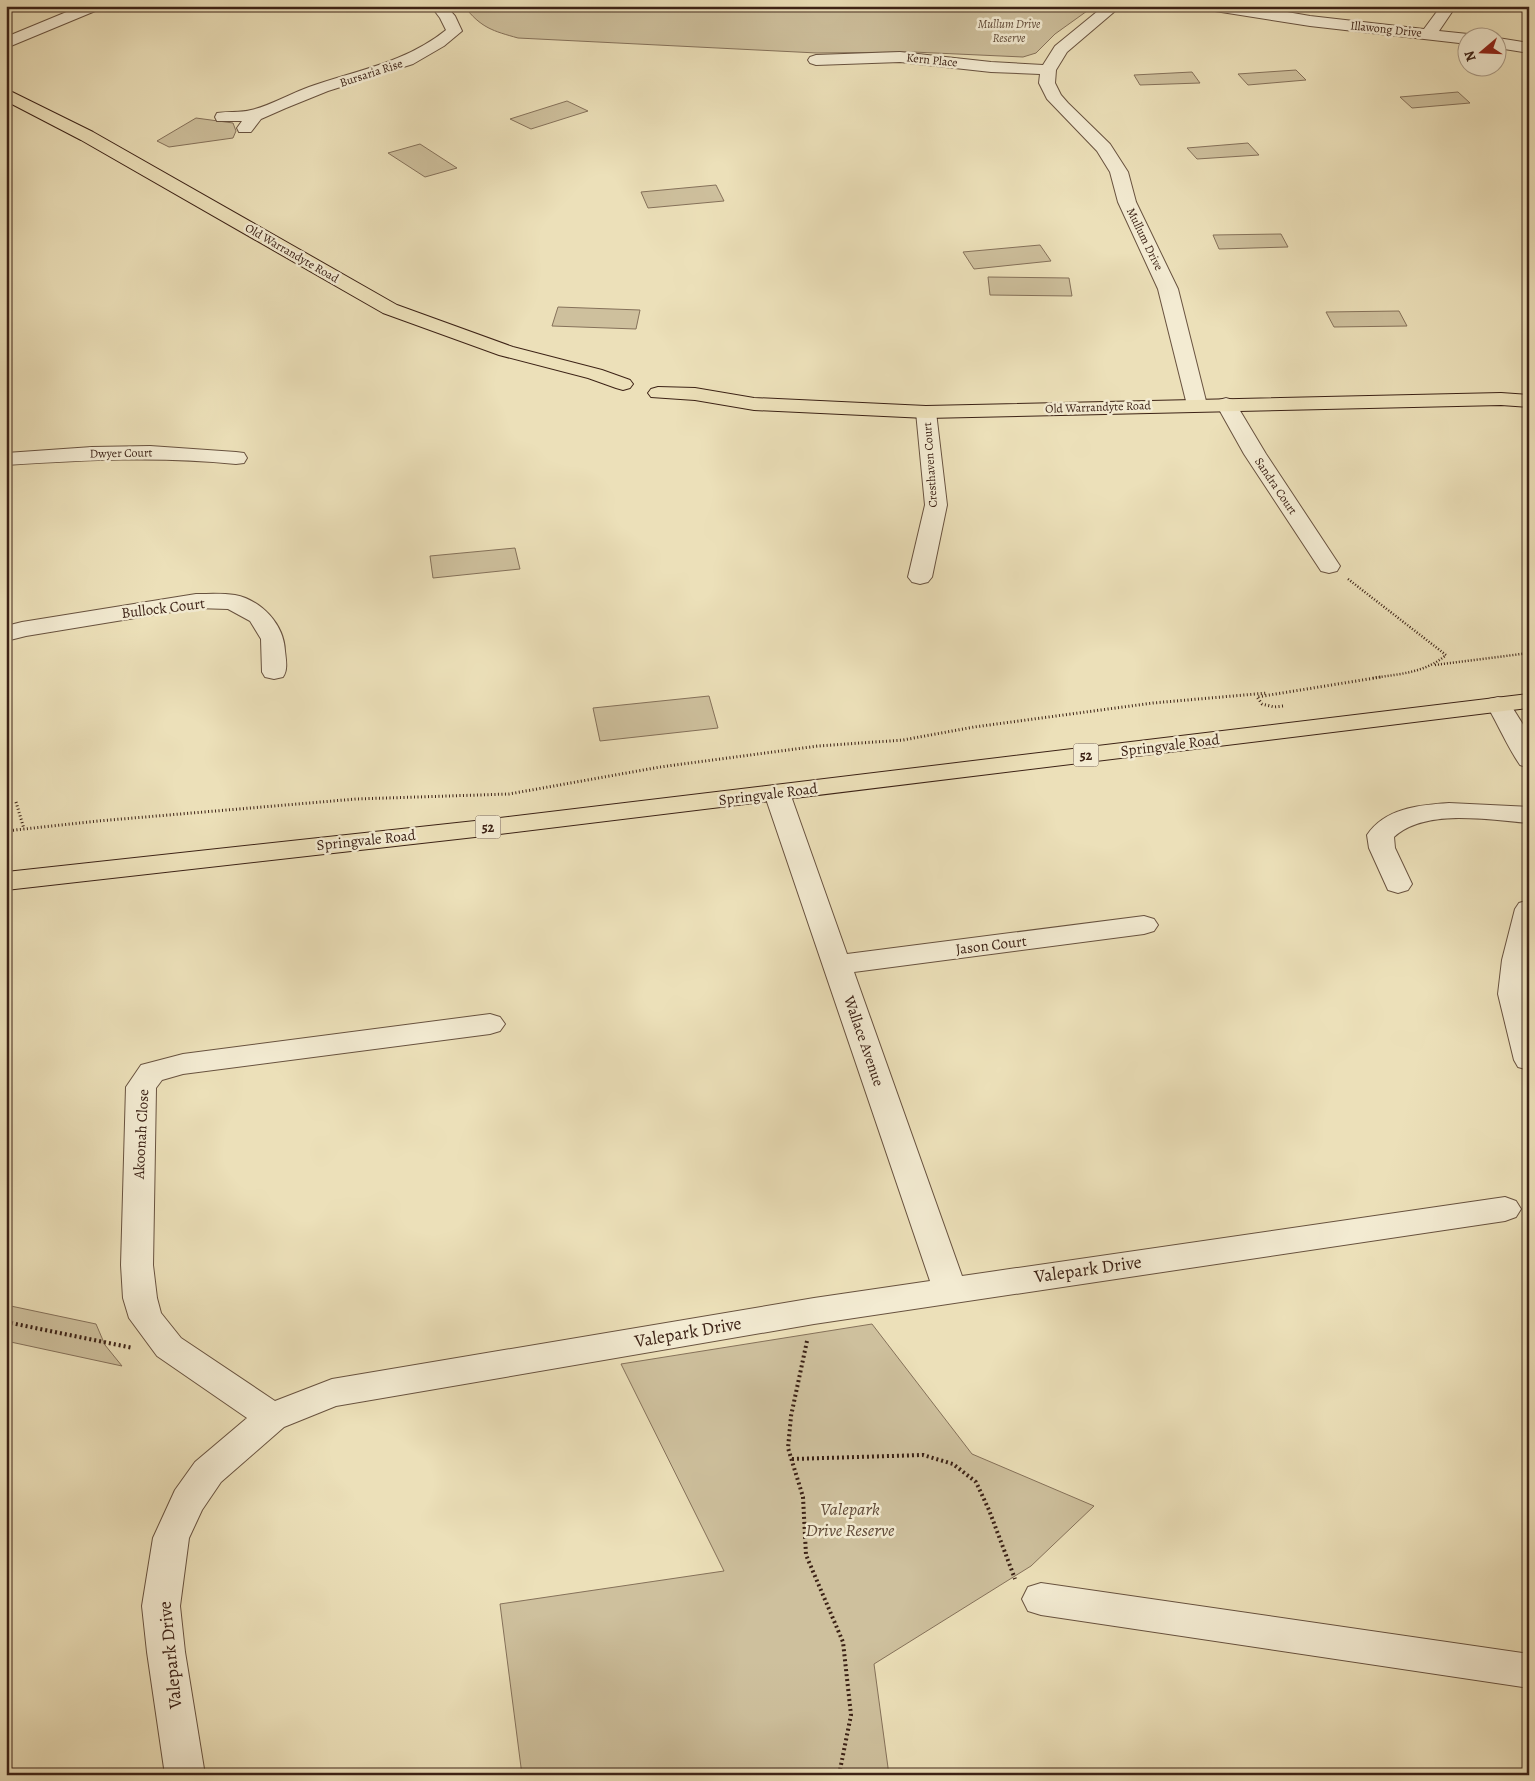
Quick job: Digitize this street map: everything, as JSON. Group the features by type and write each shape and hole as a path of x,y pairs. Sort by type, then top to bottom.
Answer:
{"main road":[{"name":"Old Warrandyte Road","path":"6,94 96,141 390,308 506,351 595,374 646,381 695,394 754,404 926,412 1197,404 1501,399 1529,401"},
{"name":"Old Warrandyte Road","path":"1501,399 1529,394"},
{"name":"Springvale Road","path":"6,882 777,793 1529,701"}],"street":[{"path":"6,43 96,6"},
{"name":"Bursaria Rise","path":"223,117 255,115 323,88 383,71 415,59 438,45 454,30 447,16 438,6"},
{"path":"1048,70 1061,49 1114,6"},
{"name":"Illawong Drive","path":"1215,6 1310,21 1458,38"},
{"path":"1429,34 1449,6"},
{"path":"1508,45 1529,48"},
{"name":"Kern Place","path":"816,60 900,57 991,67 1048,70"},
{"name":"Mullum Drive","path":"1048,70 1047,83 1053,96 1062,108 1104,148 1119,172 1130,211 1168,289 1197,404"},
{"path":"244,129 255,115"},
{"name":"Sandra Court","path":"1226,404 1254,454 1329,566"},
{"name":"Cresthaven Court","path":"920,577 936,505 926,412"},
{"name":"Dwyer Court","path":"6,459 130,451 194,452 236,458"},
{"name":"Bullock Court","path":"6,634 22,629 196,601 233,602 260,616 274,639 274,672"},
{"path":"1498,704 1512,726 1529,760"},
{"name":"Wallace Avenue","path":"777,793 950,1290"},
{"path":"1398,884 1382,848 1380,835 1386,826 1402,818 1418,814 1464,812 1529,816"},
{"path":"1529,909 1516,960 1512,994 1529,1060"},
{"name":"Jason Court","path":"837,965 1144,924"},
{"name":"Akoonah Close","path":"272,1416 169,1347 146,1318 140,1298 137,1265 140,1087 152,1072 183,1064 490,1024"},
{"name":"Valepark Drive","path":"185,1775 166,1652 161,1606 171,1538 188,1501 208,1472 272,1416 332,1393 814,1311 1505,1209"},
{"path":"1041,1598 1529,1671"}],"path":[{"path":"6,831 356,799 509,794 660,768 818,746 903,740 974,727 1153,703 1267,693 1421,670 1446,655 1361,587 1329,566"},
{"path":"1431,665 1529,653"},
{"path":"1267,693 1257,696 1262,704 1274,707 1284,706"},
{"path":"16,802 24,829"},
{"path":"814,1311 791,1416 788,1448 803,1497 806,1556 843,1642 851,1715 839,1775"},
{"path":"6,1322 139,1350"},
{"path":"792,1460 924,1455 953,1464 976,1482 989,1510 1013,1578 1041,1598"}],"green space":[{"name":"Mullum Drive Reserve","path":"464,6 1094,6 1055,34 1036,53 1023,57 913,52 817,53 518,38 488,28"},
{"path":"1296,70 1306,80 1248,85 1238,74"},
{"path":"1192,72 1200,83 1140,85 1134,75"},
{"path":"1458,92 1470,103 1412,108 1400,97"},
{"path":"567,101 588,111 531,129 510,119"},
{"path":"196,118 233,123 236,131 233,138 169,147 157,141"},
{"path":"1248,143 1259,155 1197,159 1187,148"},
{"path":"420,144 457,168 425,177 388,153"},
{"path":"716,185 724,201 648,208 641,192"},
{"path":"1281,234 1288,247 1219,249 1213,235"},
{"path":"1040,245 1051,261 974,269 963,252"},
{"path":"988,277 1069,278 1072,296 990,295"},
{"path":"558,307 640,310 636,329 552,326"},
{"path":"1399,311 1407,326 1334,327 1326,312"},
{"path":"515,548 520,569 433,578 430,556"},
{"path":"709,696 718,728 600,741 593,708"},
{"path":"6,1305 96,1324 105,1345 122,1366 6,1341"},
{"name":"Valepark Drive Reserve","path":"872,1324 972,1454 1094,1506 1031,1566 874,1664 889,1775 522,1775 500,1604 724,1571 621,1364"}]}
